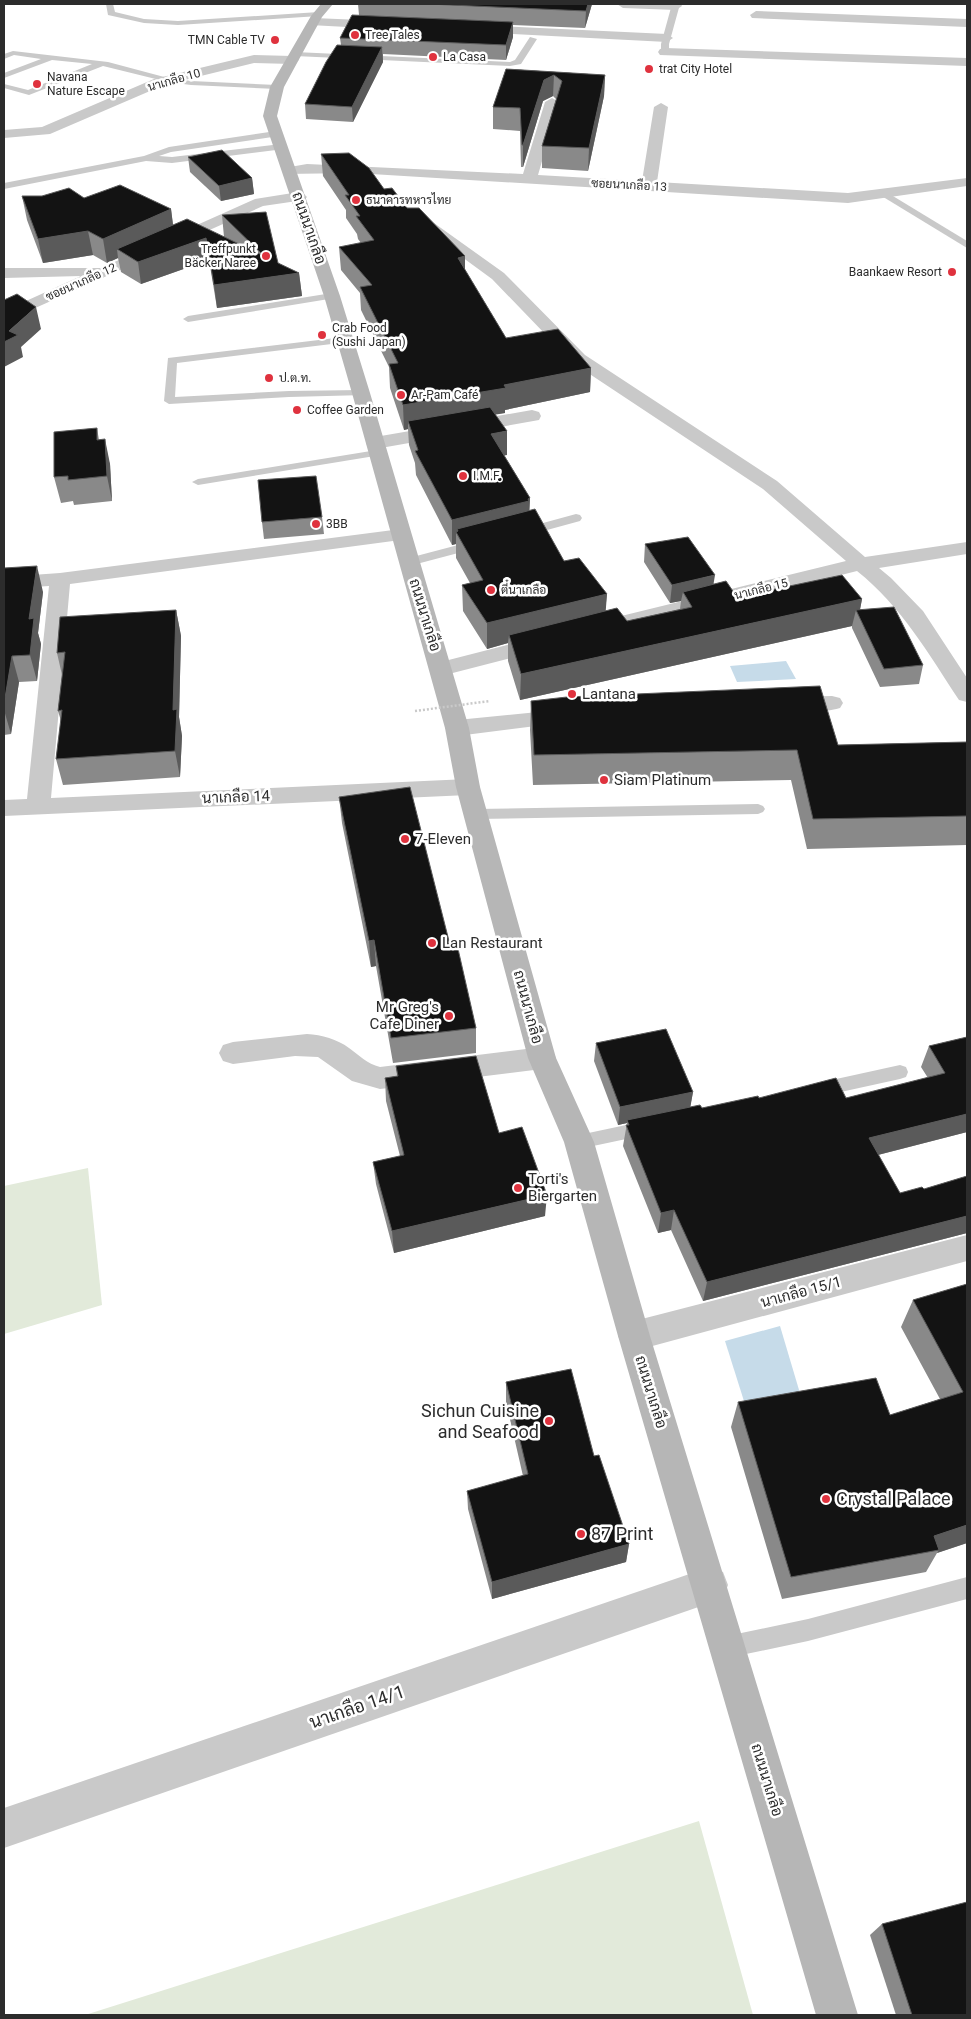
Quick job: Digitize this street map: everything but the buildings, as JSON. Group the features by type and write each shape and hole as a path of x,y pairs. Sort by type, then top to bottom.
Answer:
{"street":[{"path":"623,4 676,5"},
{"path":"750,55 757,9 967,23"},
{"path":"320,13 393,26"},
{"name":"ถนนนาเกลือ","path":"320,13 277,87 270,116 332,296 361,393 457,728 468,787 542,1058 579,1142 634,1336 837,2015"},
{"path":"462,29 666,45 750,55 967,62"},
{"name":"นาเกลือ 10","path":"4,134 46,131 168,80 254,59 294,57"},
{"path":"529,179 552,102"},
{"path":"649,187 662,107"},
{"name":"ซอยนาเกลือ 13","path":"282,151 307,168 355,169 848,198 967,182"},
{"path":"355,169 379,188"},
{"name":"ซอยนาเกลือ 12","path":"4,317 260,202 299,197"},
{"path":"398,204 450,239 498,276 579,359 770,485 884,582 915,616 967,695"},
{"path":"4,273 106,271"},
{"path":"376,448 532,416"},
{"path":"4,583 60,578 401,535"},
{"name":"นาเกลือ 15","path":"600,628 861,564 967,548"},
{"path":"38,806 60,578"},
{"path":"440,669 561,638"},
{"path":"764,705 832,703"},
{"path":"457,728 589,714"},
{"name":"นาเกลือ 14","path":"4,808 468,787"},
{"path":"233,1053 299,1045 320,1045 328,1048 357,1072 366,1076 380,1078 542,1058"},
{"name":"นาเกลือ 15/1","path":"634,1336 967,1248"},
{"name":"นาเกลือ 14/1","path":"4,1828 710,1585"}],"lane":[{"path":"110,4 111,13 144,22 178,23 320,13"},
{"path":"666,45 676,5"},
{"path":"294,57 510,64 518,62 533,39"},
{"path":"4,57 13,53 53,57 101,64 168,80 204,84 277,87"},
{"path":"4,76 53,57"},
{"path":"4,86 29,93 101,64"},
{"path":"4,186 146,158 169,150 282,151"},
{"path":"146,158 172,160 282,151"},
{"path":"883,193 967,245"},
{"path":"188,319 332,296"},
{"path":"344,340 172,360 169,401 289,394 361,393"},
{"path":"198,482 376,448"},
{"path":"511,535 576,518"},
{"path":"409,562 493,540"},
{"path":"476,814 758,809"},
{"path":"802,1093 900,1072"},
{"path":"579,1142 657,1125"},
{"path":"727,1647 808,1630 967,1588"}],"path":[{"path":"415,711 490,701"}],"green space":[{"path":"88,1168 102,1305 4,1334 4,1186"},
{"path":"699,1821 753,2015 85,2015"}],"water":[{"path":"786,661 796,679 737,682 730,666"},
{"path":"780,1326 802,1400 749,1417 725,1341"}],"place":[{"name":"Tree Tales","path":"355,35"},
{"name":"TMN Cable TV","path":"275,40"},
{"name":"La Casa","path":"433,57"},
{"name":"trat City Hotel","path":"649,69"},
{"name":"Navana Nature Escape","path":"37,84"},
{"name":"ธนาคารทหารไทย","path":"356,200"},
{"name":"Treffpunkt Bäcker Naree","path":"266,256"},
{"name":"Baankaew Resort","path":"952,272"},
{"name":"Crab Food (Sushi Japan)","path":"322,335"},
{"name":"ป.ต.ท.","path":"269,378"},
{"name":"Ar-Pam Café","path":"401,395"},
{"name":"Coffee Garden","path":"297,410"},
{"name":"I.M.F.","path":"463,476"},
{"name":"3BB","path":"316,524"},
{"name":"ตี๋นาเกลือ","path":"491,590"},
{"name":"Lantana","path":"572,694"},
{"name":"Siam Platinum","path":"604,780"},
{"name":"7-Eleven","path":"405,839"},
{"name":"Lan Restaurant","path":"432,943"},
{"name":"Mr Greg's Cafe Diner","path":"449,1016"},
{"name":"Torti's Biergarten","path":"518,1188"},
{"name":"Sichun Cuisine and Seafood","path":"549,1421"},
{"name":"Crystal Palace","path":"826,1499"},
{"name":"87 Print","path":"581,1534"}]}
